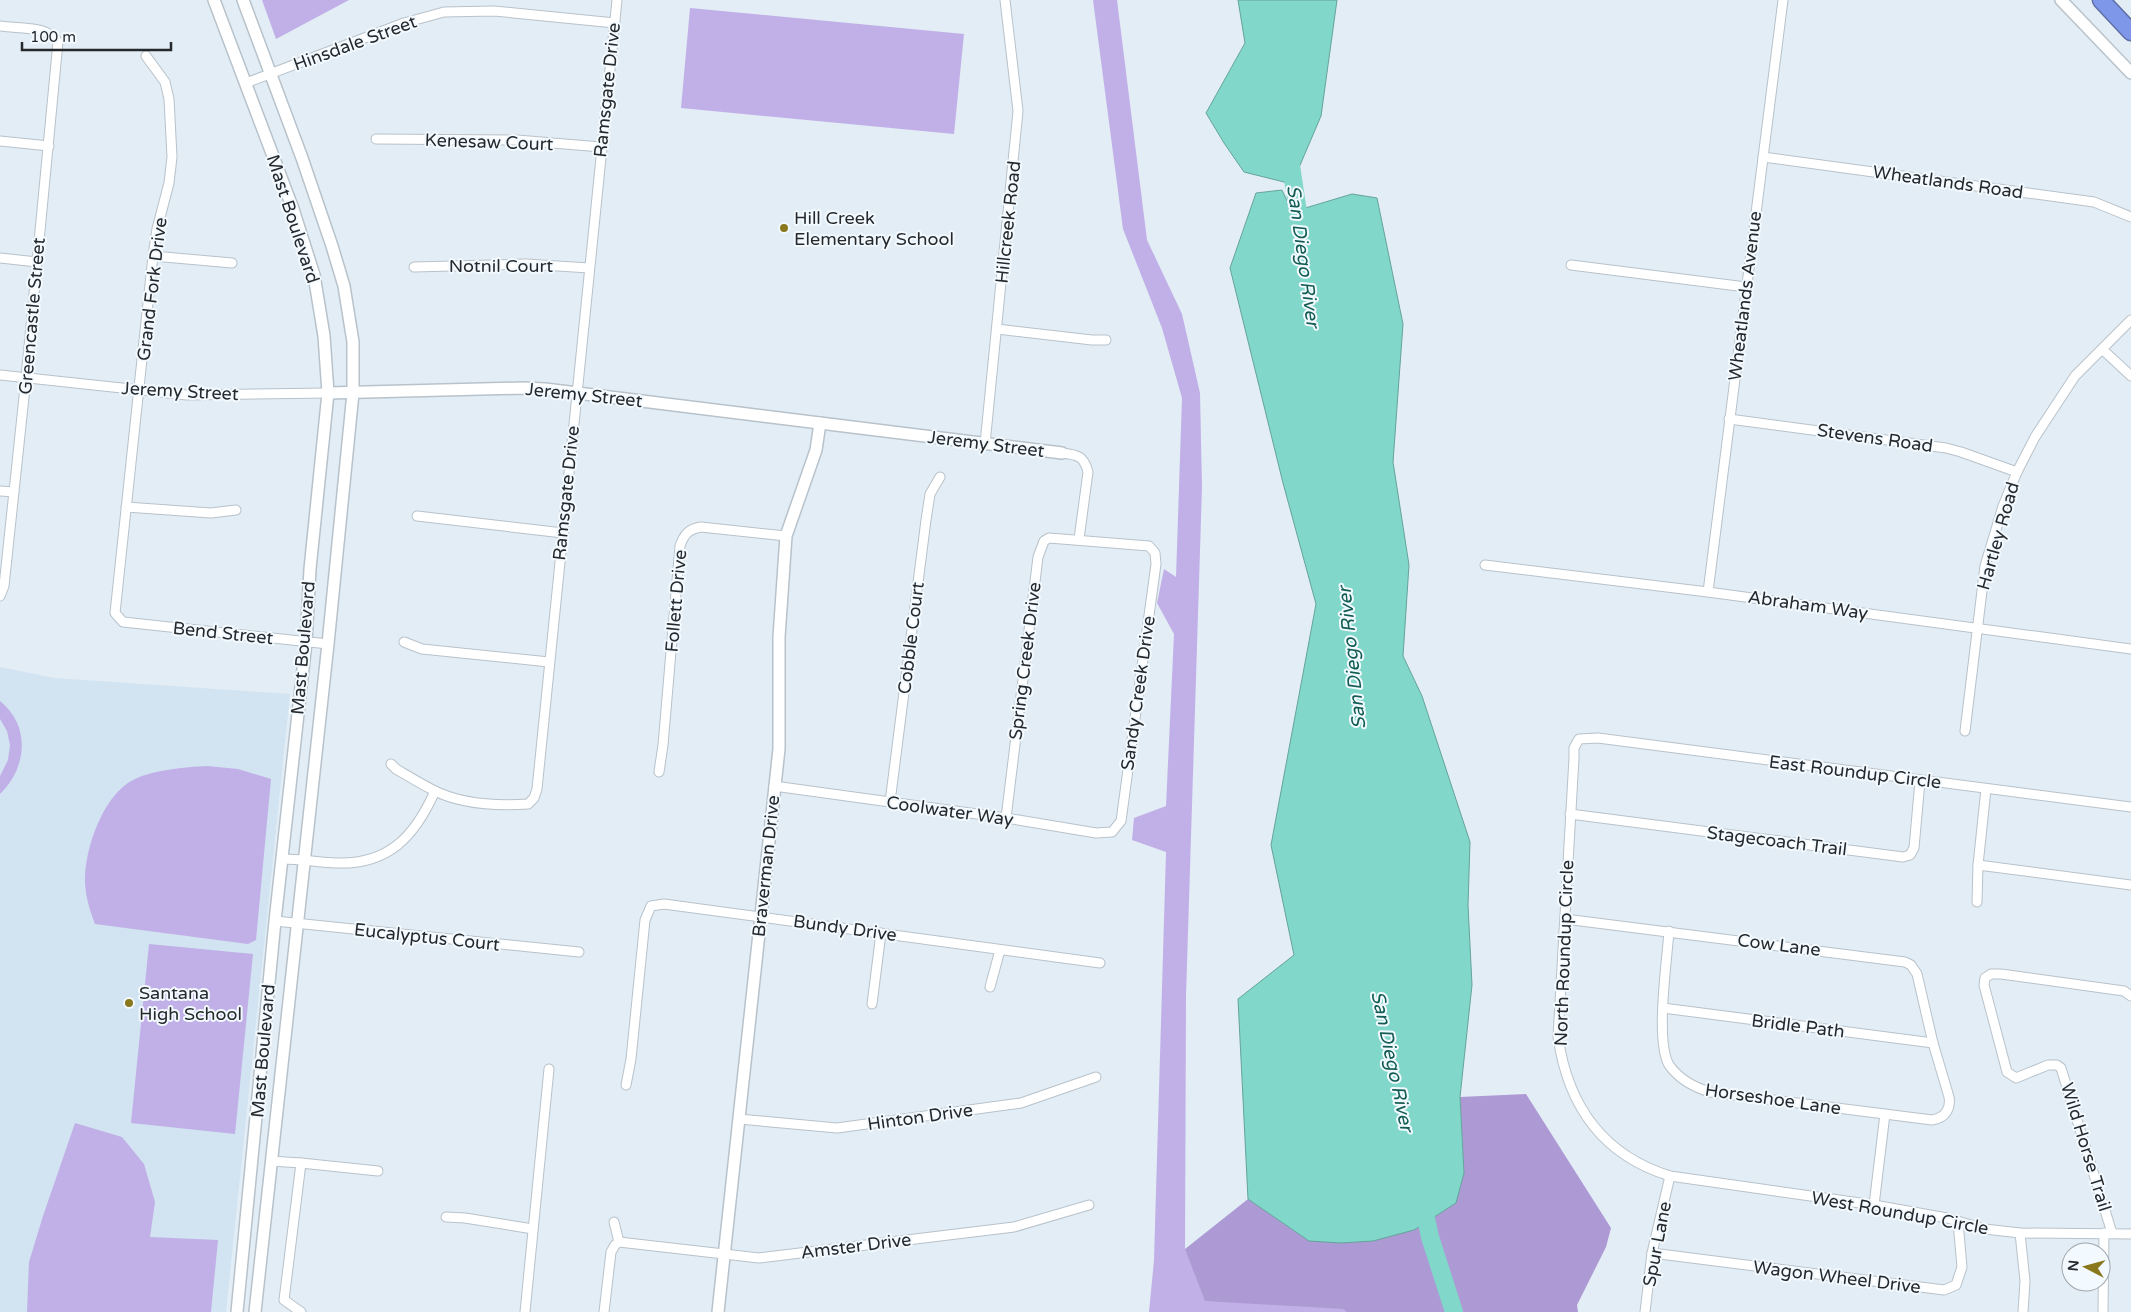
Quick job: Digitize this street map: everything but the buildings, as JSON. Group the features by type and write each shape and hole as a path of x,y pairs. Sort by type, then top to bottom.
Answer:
{"highway":[{"path":"2101,0 2131,32"}],"street":[{"name":"Mast Boulevard","path":"214,0 293,209 314,276 324,336 328,393 310,569 306,642 275,921 237,1312"},
{"name":"Mast Boulevard","path":"243,0 269,74 302,158 344,286 353,342 353,393 328,644 296,923 255,1312"},
{"name":"Ramsgate Drive","path":"435,791 500,806 528,804 534,798 537,789 617,0"},
{"name":"Hillcreek Road","path":"985,444 1018,111 1005,0"},
{"name":"Wheatlands Avenue","path":"1708,592 1783,0"},
{"path":"2061,0 2131,73"},
{"name":"Hinsdale Street","path":"246,82 404,24 444,12 494,11 615,23"},
{"name":"Greencastle Street","path":"0,26 47,32 54,35 58,42 26,378 4,586 0,596"},
{"name":"Grand Fork Drive","path":"119,618 115,612 115,601 153,256 157,229 169,184 172,157 169,99 165,82 146,56"},
{"name":"Kenesaw Court","path":"376,139 517,140 601,147"},
{"path":"0,141 49,146"},
{"name":"Wheatlands Road","path":"1763,158 2094,202 2109,206 2131,217"},
{"path":"153,256 232,264"},
{"path":"0,258 37,262"},
{"name":"Notnil Court","path":"414,267 526,264 589,268"},
{"path":"1572,265 1746,286"},
{"name":"Hartley Road","path":"1965,731 1985,566 2003,506 2017,472 2036,437 2075,376 2131,320"},
{"path":"997,329 1106,340"},
{"path":"2103,350 2131,376"},
{"name":"Jeremy Street","path":"0,375 187,395 523,388 576,392 1062,453 1080,457 1086,463 1088,472 1079,539"},
{"name":"Stevens Road","path":"1729,419 1946,448 2017,472"},
{"name":"Braverman Drive","path":"718,1312 779,740 779,637 786,536 816,450 820,423"},
{"name":"Cobble Court","path":"890,802 926,520 930,494 940,477"},
{"path":"0,490 14,492"},
{"path":"126,507 212,513 236,510"},
{"path":"417,516 562,534"},
{"name":"Follett Drive","path":"659,772 664,738 682,538 690,529 701,527 786,536"},
{"name":"Spring Creek Drive","path":"1006,818 1038,557 1044,541 1049,538 1079,539"},
{"name":"Sandy Creek Drive","path":"1079,539 1149,546 1156,553 1121,821"},
{"name":"Abraham Way","path":"1485,564 2131,649"},
{"name":"Bend Street","path":"119,618 123,622 147,625 328,644"},
{"path":"404,642 422,649 549,662"},
{"name":"East Roundup Circle","path":"1579,739 1598,738 2131,807"},
{"name":"North Roundup Circle","path":"1579,739 1574,748 1564,919 1558,1037 1562,1063 1570,1088 1586,1118 1605,1139 1623,1154 1654,1172 1670,1176"},
{"path":"282,859 335,863 358,862 388,851 405,838 425,815 435,791 396,769 391,764"},
{"name":"Stagecoach Trail","path":"1570,814 1903,857 1910,855 1914,848 1920,781"},
{"name":"Coolwater Way","path":"774,786 1006,818 1096,833 1112,832 1121,821"},
{"path":"1977,902 1978,865 1986,789"},
{"path":"1978,865 2131,885"},
{"name":"Bundy Drive","path":"626,1085 646,920 651,906 664,904 761,916 1100,963"},
{"name":"Cow Lane","path":"1564,919 1669,931 1912,964 1917,974 1933,1043"},
{"name":"Eucalyptus Court","path":"275,921 579,952"},
{"name":"Horseshoe Lane","path":"1669,931 1663,1008 1663,1046 1669,1064 1681,1078 1696,1088 1710,1092 1932,1120 1938,1119 1948,1110 1950,1104 1933,1043"},
{"path":"872,1004 881,933"},
{"path":"990,987 1000,950"},
{"name":"Wild Horse Trail","path":"2103,1312 2108,1234 2061,1068 2057,1065 2048,1065 2016,1078 2007,1072 1984,993 1985,978 1991,974 2000,974 2124,991 2131,996"},
{"name":"Bridle Path","path":"1663,1008 1933,1043"},
{"path":"525,1312 549,1069"},
{"name":"Hinton Drive","path":"739,1119 838,1128 1021,1102 1096,1077"},
{"path":"1874,1205 1885,1114"},
{"path":"271,1160 378,1171"},
{"path":"301,1163 284,1300 301,1312"},
{"name":"West Roundup Circle","path":"1670,1176 1874,1205 1947,1218 1985,1229 2020,1232 2131,1234"},
{"name":"Spur Lane","path":"1645,1312 1652,1253 1670,1176"},
{"name":"Amster Drive","path":"620,1242 759,1258 1004,1228 1089,1205"},
{"path":"446,1217 465,1218 534,1229"},
{"path":"604,1312 611,1252 615,1245 620,1242 614,1222"},
{"name":"Wagon Wheel Drive","path":"1652,1253 1944,1290 1956,1285 1962,1267 1958,1222"},
{"path":"2020,1232 2026,1281 2023,1312"}],"shaded area":[{"path":"262,0 349,0 276,39"},
{"path":"1093,0 1117,0 1147,240 1182,314 1200,393 1202,487 1186,996 1185,1249 1367,1312 1149,1312 1154,1260 1166,852 1132,840 1134,818 1166,806 1174,634 1157,603 1164,569 1176,577 1182,398 1162,328 1123,229"},
{"path":"690,8 964,34 954,134 681,108"},
{"name":"Santana High School","path":"0,667 54,678 290,694 226,1312 0,1312"},
{"path":"0,701 17,722 22,747 16,772 0,794 0,776 8,760 10,745 7,731 0,719"},
{"path":"207,766 238,769 271,779 256,940 248,944 95,924 86,894 86,870 97,826 112,798 133,780 149,774"},
{"path":"149,944 253,954 235,1134 131,1123"},
{"path":"1526,1094 1611,1228 1606,1247 1577,1305 1578,1312 1347,1312 1343,1309 1205,1301 1185,1249 1248,1199 1309,1241 1464,1173 1460,1097"},
{"path":"75,1123 122,1137 144,1164 155,1202 150,1237 218,1240 211,1312 27,1312 29,1262"}],"water":[{"path":"1238,0 1337,0 1321,116 1292,184 1244,172 1206,113 1245,43"},
{"path":"1282,190 1292,212 1352,194 1377,198 1403,324 1393,462 1409,565 1403,656 1422,696 1470,842 1468,905 1472,985 1460,1097 1464,1173 1456,1203 1414,1230 1373,1241 1341,1243 1309,1241 1248,1199 1238,999 1294,955 1271,845 1316,604 1283,483 1230,268 1256,193"}],"waterway":[{"name":"San Diego River","path":"1290,159 1301,232"},
{"name":"San Diego River","path":"1422,1199 1430,1237 1454,1312"}],"place":[{"name":"Hill Creek Elementary School","path":"784,228"},
{"name":"Santana High School","path":"129,1003"}]}
